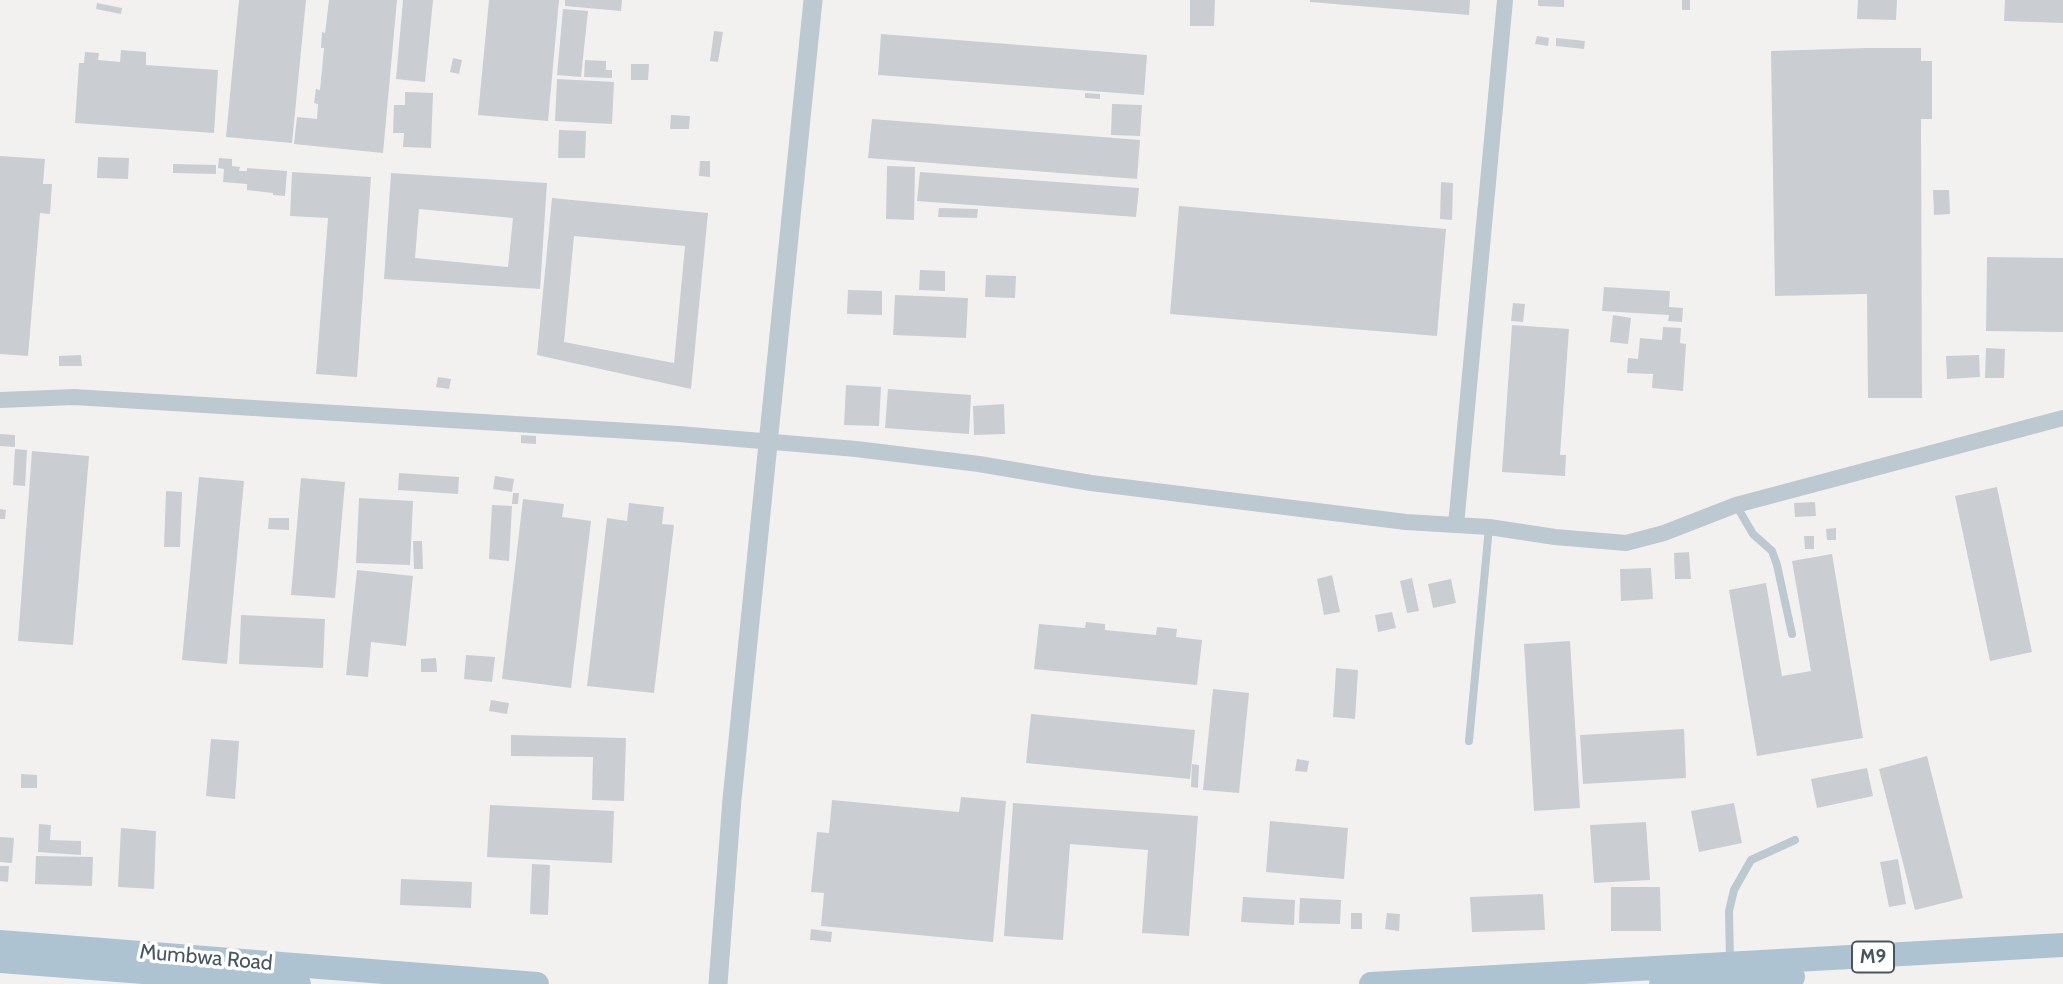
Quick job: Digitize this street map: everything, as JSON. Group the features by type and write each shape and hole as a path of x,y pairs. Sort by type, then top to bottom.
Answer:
{"main road":[{"name":"Mumbwa Road","path":"0,942 537,984"},
{"name":"M9","path":"1677,979 1730,963 2063,945"},
{"name":"Mumbwa Road","path":"0,961 73,975 299,984"},
{"name":"M9","path":"1371,984 1677,979 2063,961"}],"street":[{"path":"718,984 732,799 813,0"},
{"path":"1456,525 1504,0"},
{"path":"0,400 74,397 679,434 979,464 1091,483 1406,522 1489,527 1555,537 1626,543 1664,533 1736,505 2063,418"}],"lane":[{"path":"1736,505 1753,534 1772,551 1792,634"},
{"path":"1469,741 1489,527"},
{"path":"1730,963 1729,911 1734,890 1751,860 1795,839"}],"building":[{"path":"239,0 306,0 292,143 226,137"},
{"path":"329,0 397,0 383,153 294,144 297,117 317,119 318,104 314,103 316,89 320,90 324,48 321,48 322,32 325,33"},
{"path":"403,0 433,0 425,82 396,79"},
{"path":"489,0 559,0 548,121 478,115"},
{"path":"565,0 622,0 621,11 565,6"},
{"path":"1190,0 1215,0 1214,26 1190,26"},
{"path":"1310,0 1470,0 1469,15"},
{"path":"1538,0 1564,0 1564,7 1538,6"},
{"path":"1682,0 1690,0 1690,10 1682,10"},
{"path":"1858,0 1897,0 1896,20 1857,19"},
{"path":"2005,0 2063,0 2063,23 2004,21"},
{"path":"97,3 122,8 121,14 96,9"},
{"path":"563,9 588,11 581,77 557,75"},
{"path":"714,31 723,32 718,62 710,61"},
{"path":"881,34 1147,55 1144,95 878,75"},
{"path":"1537,36 1549,38 1548,46 1535,44"},
{"path":"1556,38 1585,41 1584,49 1556,46"},
{"path":"1921,48 1921,61 1932,61 1932,119 1921,119 1922,398 1868,398 1867,294 1775,296 1771,51"},
{"path":"121,50 146,52 146,65 218,70 214,133 75,123 79,63 84,63 85,52 99,53 98,60 120,62"},
{"path":"453,58 462,60 459,74 450,72"},
{"path":"585,60 606,61 606,70 612,70 612,78 584,77"},
{"path":"631,64 649,64 648,80 631,80"},
{"path":"557,79 614,82 612,124 555,121"},
{"path":"405,92 433,93 431,148 403,147 404,133 393,133 394,105 405,105"},
{"path":"1085,93 1100,94 1100,99 1085,98"},
{"path":"1112,104 1142,105 1140,136 1111,135"},
{"path":"671,115 690,116 689,129 670,129"},
{"path":"872,119 1140,140 1137,179 868,158"},
{"path":"559,130 586,131 585,158 558,158"},
{"path":"0,156 45,159 43,184 52,184 50,214 40,213 28,356 0,354"},
{"path":"98,157 129,158 128,179 97,178"},
{"path":"219,158 232,159 232,166 240,167 239,171 247,171 247,168 287,171 285,196 247,190 247,184 223,182 224,169 218,168"},
{"path":"700,161 710,161 710,177 699,176"},
{"path":"173,164 216,165 216,174 173,173"},
{"path":"887,166 915,167 914,220 886,219"},
{"path":"292,172 371,177 357,377 316,374 328,218 290,216"},
{"path":"920,172 1139,188 1136,217 917,201"},
{"path":"391,173 547,183 540,289 384,279","holes":["419,209 513,218 508,267 415,258"]},
{"path":"1441,182 1453,183 1452,220 1440,219"},
{"path":"1933,190 1949,190 1950,214 1934,215"},
{"path":"552,198 708,213 691,389 537,355","holes":["574,236 685,246 674,363 564,342"]},
{"path":"1179,206 1446,229 1437,336 1170,314"},
{"path":"939,208 978,209 977,218 938,217"},
{"path":"1987,257 2063,258 2063,332 1986,331"},
{"path":"920,270 945,271 945,291 919,290"},
{"path":"986,275 1016,276 1015,298 985,297"},
{"path":"1604,287 1670,291 1669,307 1683,308 1682,322 1668,321 1669,315 1602,311"},
{"path":"848,290 882,291 882,315 847,314"},
{"path":"895,295 968,298 966,338 893,335"},
{"path":"1513,303 1525,304 1523,322 1511,321"},
{"path":"1613,315 1631,318 1628,344 1610,342"},
{"path":"1512,325 1569,329 1560,455 1566,455 1565,476 1502,472"},
{"path":"1663,327 1681,328 1680,343 1686,344 1683,391 1652,388 1653,374 1627,373 1628,358 1638,359 1640,338 1662,340"},
{"path":"1986,348 2005,349 2004,378 1985,378"},
{"path":"81,355 82,366 59,366 59,356"},
{"path":"1979,355 1980,377 1947,379 1946,356"},
{"path":"438,377 451,379 449,389 436,387"},
{"path":"846,385 881,387 879,426 844,425"},
{"path":"888,389 971,395 969,434 885,428"},
{"path":"1004,404 1005,434 974,435 973,406"},
{"path":"0,434 15,435 15,447 0,446"},
{"path":"521,435 536,436 536,444 521,443"},
{"path":"15,449 27,450 25,486 13,485"},
{"path":"32,451 89,456 73,645 18,641"},
{"path":"399,473 459,477 458,494 398,490"},
{"path":"495,476 514,479 512,492 493,489"},
{"path":"199,477 244,481 227,664 182,660"},
{"path":"301,478 345,482 335,598 291,595"},
{"path":"1997,487 2032,652 1990,661 1955,496"},
{"path":"166,491 182,492 180,547 164,547"},
{"path":"513,493 519,493 518,504 512,504"},
{"path":"359,498 413,501 410,565 356,563"},
{"path":"523,499 564,504 562,517 591,521 571,688 502,679"},
{"path":"1815,502 1816,516 1795,517 1794,503"},
{"path":"629,503 664,507 662,524 674,525 654,693 587,686 607,518 627,521"},
{"path":"492,505 512,506 509,561 489,559"},
{"path":"0,509 6,510 5,519 0,519"},
{"path":"269,518 289,518 289,530 268,529"},
{"path":"1836,528 1836,540 1827,540 1826,529"},
{"path":"1804,536 1814,536 1814,549 1805,549"},
{"path":"413,541 422,541 423,569 414,569"},
{"path":"1689,552 1691,579 1675,579 1674,553"},
{"path":"1832,554 1863,738 1757,756 1729,590 1766,583 1782,676 1811,671 1792,561"},
{"path":"1651,568 1653,599 1621,601 1620,569"},
{"path":"357,570 413,576 406,646 371,642 368,677 346,675"},
{"path":"1332,575 1340,612 1324,615 1317,579"},
{"path":"1412,578 1419,611 1407,613 1400,581"},
{"path":"1451,579 1456,603 1433,608 1428,584"},
{"path":"1392,612 1396,628 1378,632 1375,615"},
{"path":"241,615 325,619 323,668 239,664"},
{"path":"1086,622 1105,624 1105,630 1156,635 1157,627 1177,629 1176,637 1202,640 1197,685 1034,669 1039,624 1085,628"},
{"path":"1570,641 1580,808 1534,811 1524,644"},
{"path":"466,655 495,657 492,682 464,679"},
{"path":"436,658 437,672 421,672 421,659"},
{"path":"1336,668 1358,670 1355,719 1333,717"},
{"path":"1213,689 1249,693 1239,793 1203,790"},
{"path":"491,700 509,703 507,714 489,711"},
{"path":"1031,714 1195,730 1190,779 1026,763"},
{"path":"1684,729 1686,778 1583,784 1580,735"},
{"path":"511,735 626,738 624,801 592,800 593,757 511,756"},
{"path":"211,739 239,741 235,799 206,796"},
{"path":"1927,756 1963,898 1915,910 1879,769"},
{"path":"1297,759 1309,761 1307,772 1295,771"},
{"path":"1192,764 1199,765 1198,788 1191,787"},
{"path":"1867,768 1873,796 1817,808 1811,779"},
{"path":"21,774 37,775 37,788 21,788"},
{"path":"961,797 1006,801 993,942 821,926 824,893 811,892 817,832 829,833 832,800 959,812"},
{"path":"1013,803 1198,816 1189,936 1142,933 1148,850 1070,844 1063,940 1004,936"},
{"path":"1734,803 1742,843 1699,852 1691,811"},
{"path":"490,805 614,811 612,863 487,857"},
{"path":"1270,821 1348,828 1344,879 1266,872"},
{"path":"1646,822 1650,880 1594,883 1590,825"},
{"path":"39,824 51,825 50,840 81,841 81,855 38,852"},
{"path":"121,828 156,831 154,889 118,887"},
{"path":"0,837 14,838 12,863 0,862"},
{"path":"36,856 93,857 92,886 35,884"},
{"path":"1898,859 1906,904 1889,907 1880,862"},
{"path":"532,864 550,865 548,915 530,914"},
{"path":"0,866 9,866 8,882 0,881"},
{"path":"401,879 472,882 471,908 400,905"},
{"path":"1611,887 1660,887 1661,931 1611,931"},
{"path":"1543,894 1545,930 1472,932 1470,897"},
{"path":"1243,897 1295,900 1294,925 1241,922"},
{"path":"1300,898 1341,900 1340,924 1299,923"},
{"path":"1351,913 1362,913 1362,929 1351,929"},
{"path":"1387,913 1400,914 1399,931 1385,929"},
{"path":"811,929 832,932 831,942 810,940"}]}
